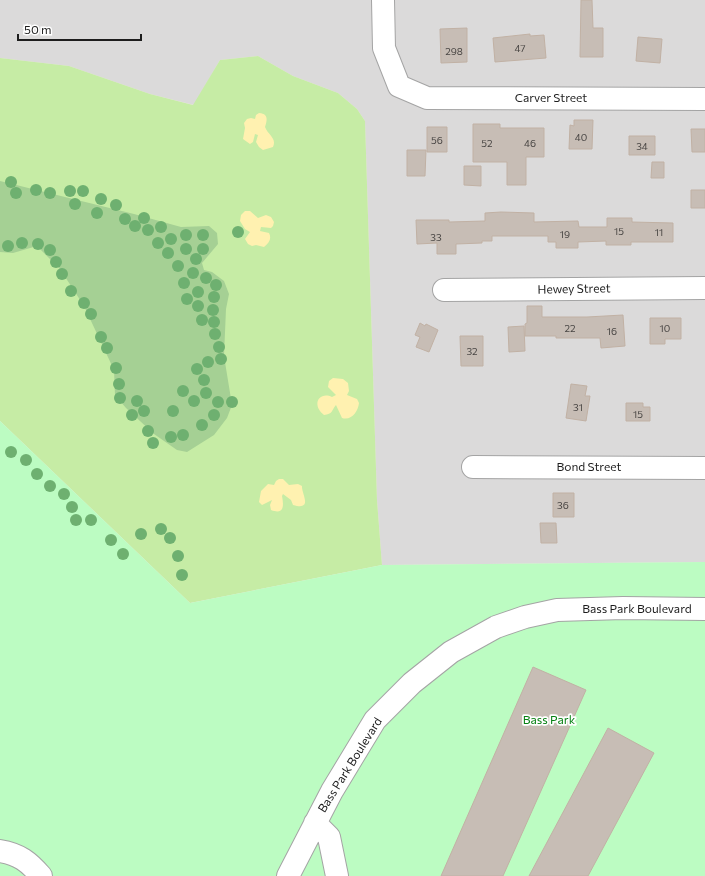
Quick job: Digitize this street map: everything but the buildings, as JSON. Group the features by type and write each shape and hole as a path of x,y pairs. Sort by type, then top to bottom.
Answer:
{"street":[{"name":"Carver Street","path":"383,0 384,48 398,86 427,98 705,99"},
{"name":"Hewey Street","path":"444,290 705,288"},
{"name":"Bond Street","path":"473,467 705,468"},
{"name":"Bass Park Boulevard","path":"288,876 332,791 375,720 412,683 451,652 496,627 525,617 557,610 623,608 705,609"},
{"path":"315,823 329,837 337,876"},
{"path":"0,851 16,856 30,863 41,876"}],"shaded area":[{"path":"0,0 705,0 705,562 382,565 377,500 365,121 357,109 338,93 293,76 258,56 220,60 194,105 150,94 69,66 0,58"}],"green space":[{"path":"258,56 293,76 338,93 357,109 365,121 377,500 382,565 190,603 0,421 0,58 69,66 150,94 193,105 220,60"},
{"path":"0,181 181,227 209,226 217,233 218,244 202,263 204,270 212,272 224,281 229,294 226,309 224,356 232,405 227,418 214,435 187,452 177,450 154,434 126,408 115,395 114,370 84,306 60,269 37,246 13,253 0,252"},
{"name":"Bass Park","path":"0,421 190,603 382,565 705,562 705,876 0,876"}],"sand":[{"path":"259,113 266,116 267,120 265,127 274,141 273,147 263,150 256,142 258,135 255,134 253,142 250,144 243,139 245,128 244,123 247,119 255,119 256,115"},
{"path":"245,211 250,211 258,218 266,215 271,217 274,222 271,228 261,227 260,231 269,233 270,237 269,242 264,247 256,245 252,246 248,244 245,239 250,232 245,229 240,221 241,215"},
{"path":"333,378 343,379 348,383 349,391 347,395 357,399 359,403 356,412 352,417 346,419 342,418 336,405 327,415 324,415 318,407 317,403 320,397 332,397 336,395 328,387 329,381"},
{"path":"279,479 283,479 289,485 298,484 302,486 305,500 303,506 293,505 291,500 283,494 283,506 281,510 278,511 271,510 270,505 272,500 262,505 259,502 261,491 268,484 274,485"}]}
